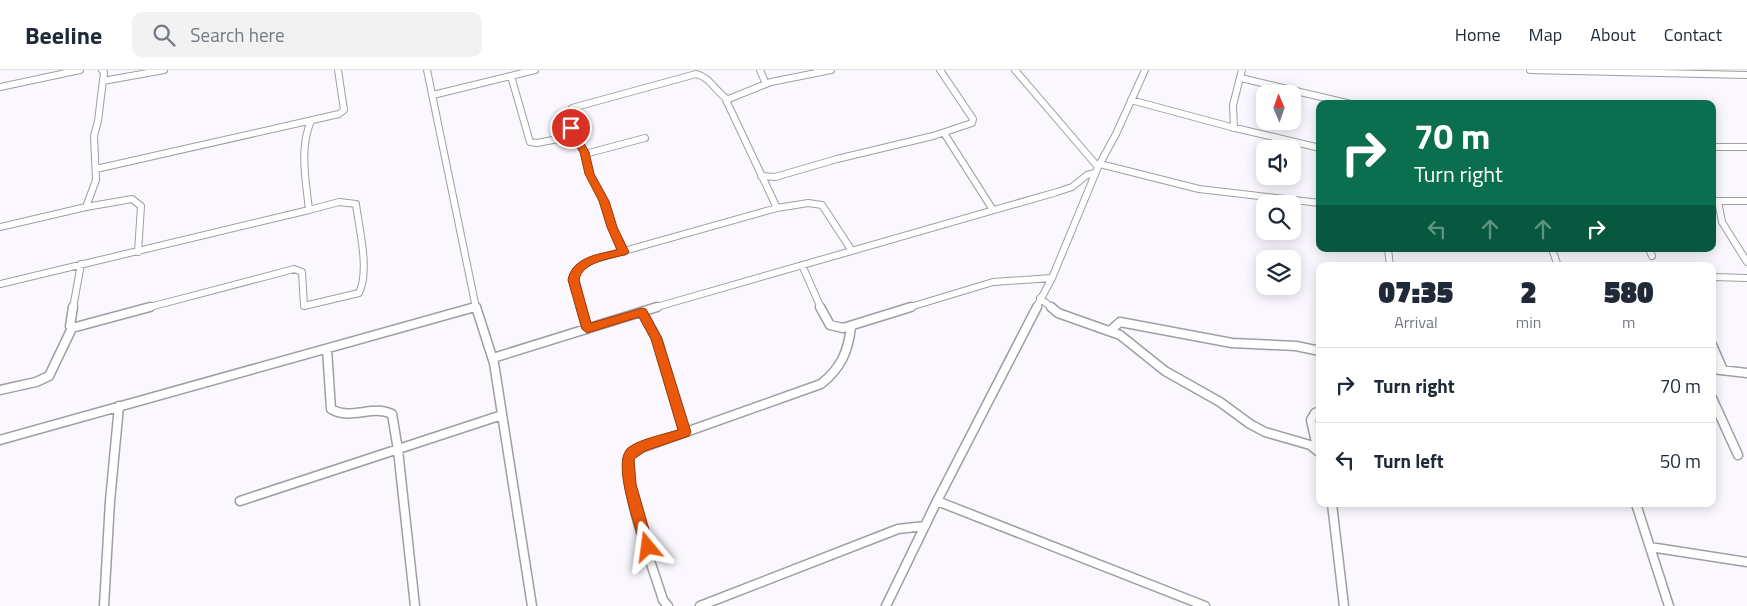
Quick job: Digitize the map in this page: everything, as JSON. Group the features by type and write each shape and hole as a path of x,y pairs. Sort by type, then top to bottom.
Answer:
{"street":[{"path":"0,87 80,70"},
{"path":"86,207 94,188 96,169 94,136 98,121 103,81 104,72 102,70"},
{"path":"103,81 163,70"},
{"path":"96,169 339,114 344,110 338,70"},
{"path":"427,70 476,307 493,358 532,606"},
{"path":"432,94 535,70"},
{"path":"760,70 766,84"},
{"path":"728,99 766,84 831,70"},
{"path":"761,176 775,177 837,159 944,133 972,123 973,119 940,70"},
{"path":"1015,70 1098,168 1199,189 1316,203"},
{"path":"886,606 937,501 1052,278 1098,168 1116,134 1144,70"},
{"path":"1234,128 1233,105 1242,70"},
{"path":"1530,70 1747,74"},
{"path":"624,252 612,227 604,201 590,174 585,154 571,128 570,112 572,108 696,74 705,76 721,95 728,99"},
{"path":"512,76 530,142 537,143 574,136"},
{"path":"1241,78 1334,100"},
{"path":"728,99 727,104 777,208"},
{"path":"1131,100 1234,128 1316,147"},
{"path":"309,210 305,147 306,131 310,121"},
{"path":"944,133 993,210"},
{"path":"585,154 645,138"},
{"path":"1716,147 1747,147"},
{"path":"493,358 642,312 1072,187 1098,168"},
{"path":"768,189 775,177"},
{"path":"0,226 124,199 137,201 141,206 138,252"},
{"path":"0,284 138,252 198,235 344,202 351,201 356,204 363,257 363,287 359,293 304,306 302,303 302,272 294,269 72,328"},
{"path":"1716,201 1747,201"},
{"path":"587,329 574,280 575,273 581,266 592,260 777,208 808,203 822,205 852,251"},
{"path":"1716,204 1722,222 1747,262"},
{"path":"0,390 36,382 49,376 72,328 70,326 81,264"},
{"path":"802,265 827,322 836,328 851,327 993,282 1052,278"},
{"path":"1716,277 1747,278"},
{"path":"1040,298 1058,313 1111,330 1120,335 1165,370 1220,402 1250,424 1265,432 1310,446 1316,450"},
{"path":"0,440 476,307"},
{"path":"642,312 656,339 685,432"},
{"path":"1111,330 1120,322 1232,342 1296,346 1316,350"},
{"path":"668,606 663,600 630,484 628,459 632,453 641,448 821,384 835,374 843,360 849,344 851,327"},
{"path":"327,349 331,409 334,412 347,414 385,410 392,414 398,450 415,606"},
{"path":"1716,353 1724,370"},
{"path":"1716,369 1747,373"},
{"path":"104,606 110,501 120,406"},
{"path":"1716,407 1738,454"},
{"path":"1316,413 1311,420 1316,440"},
{"path":"240,501 502,415"},
{"path":"937,501 1205,606"},
{"path":"1332,507 1344,606"},
{"path":"1637,507 1669,606"},
{"path":"700,606 898,530 925,526"},
{"path":"1650,547 1747,562"}],"route":[{"path":"571,128 572,134 584,152 590,174 604,201 612,227 624,252 592,260 581,266 575,273 574,280 587,329 642,312 656,339 685,432 641,448 632,453 628,459 630,484 648,547"}]}
